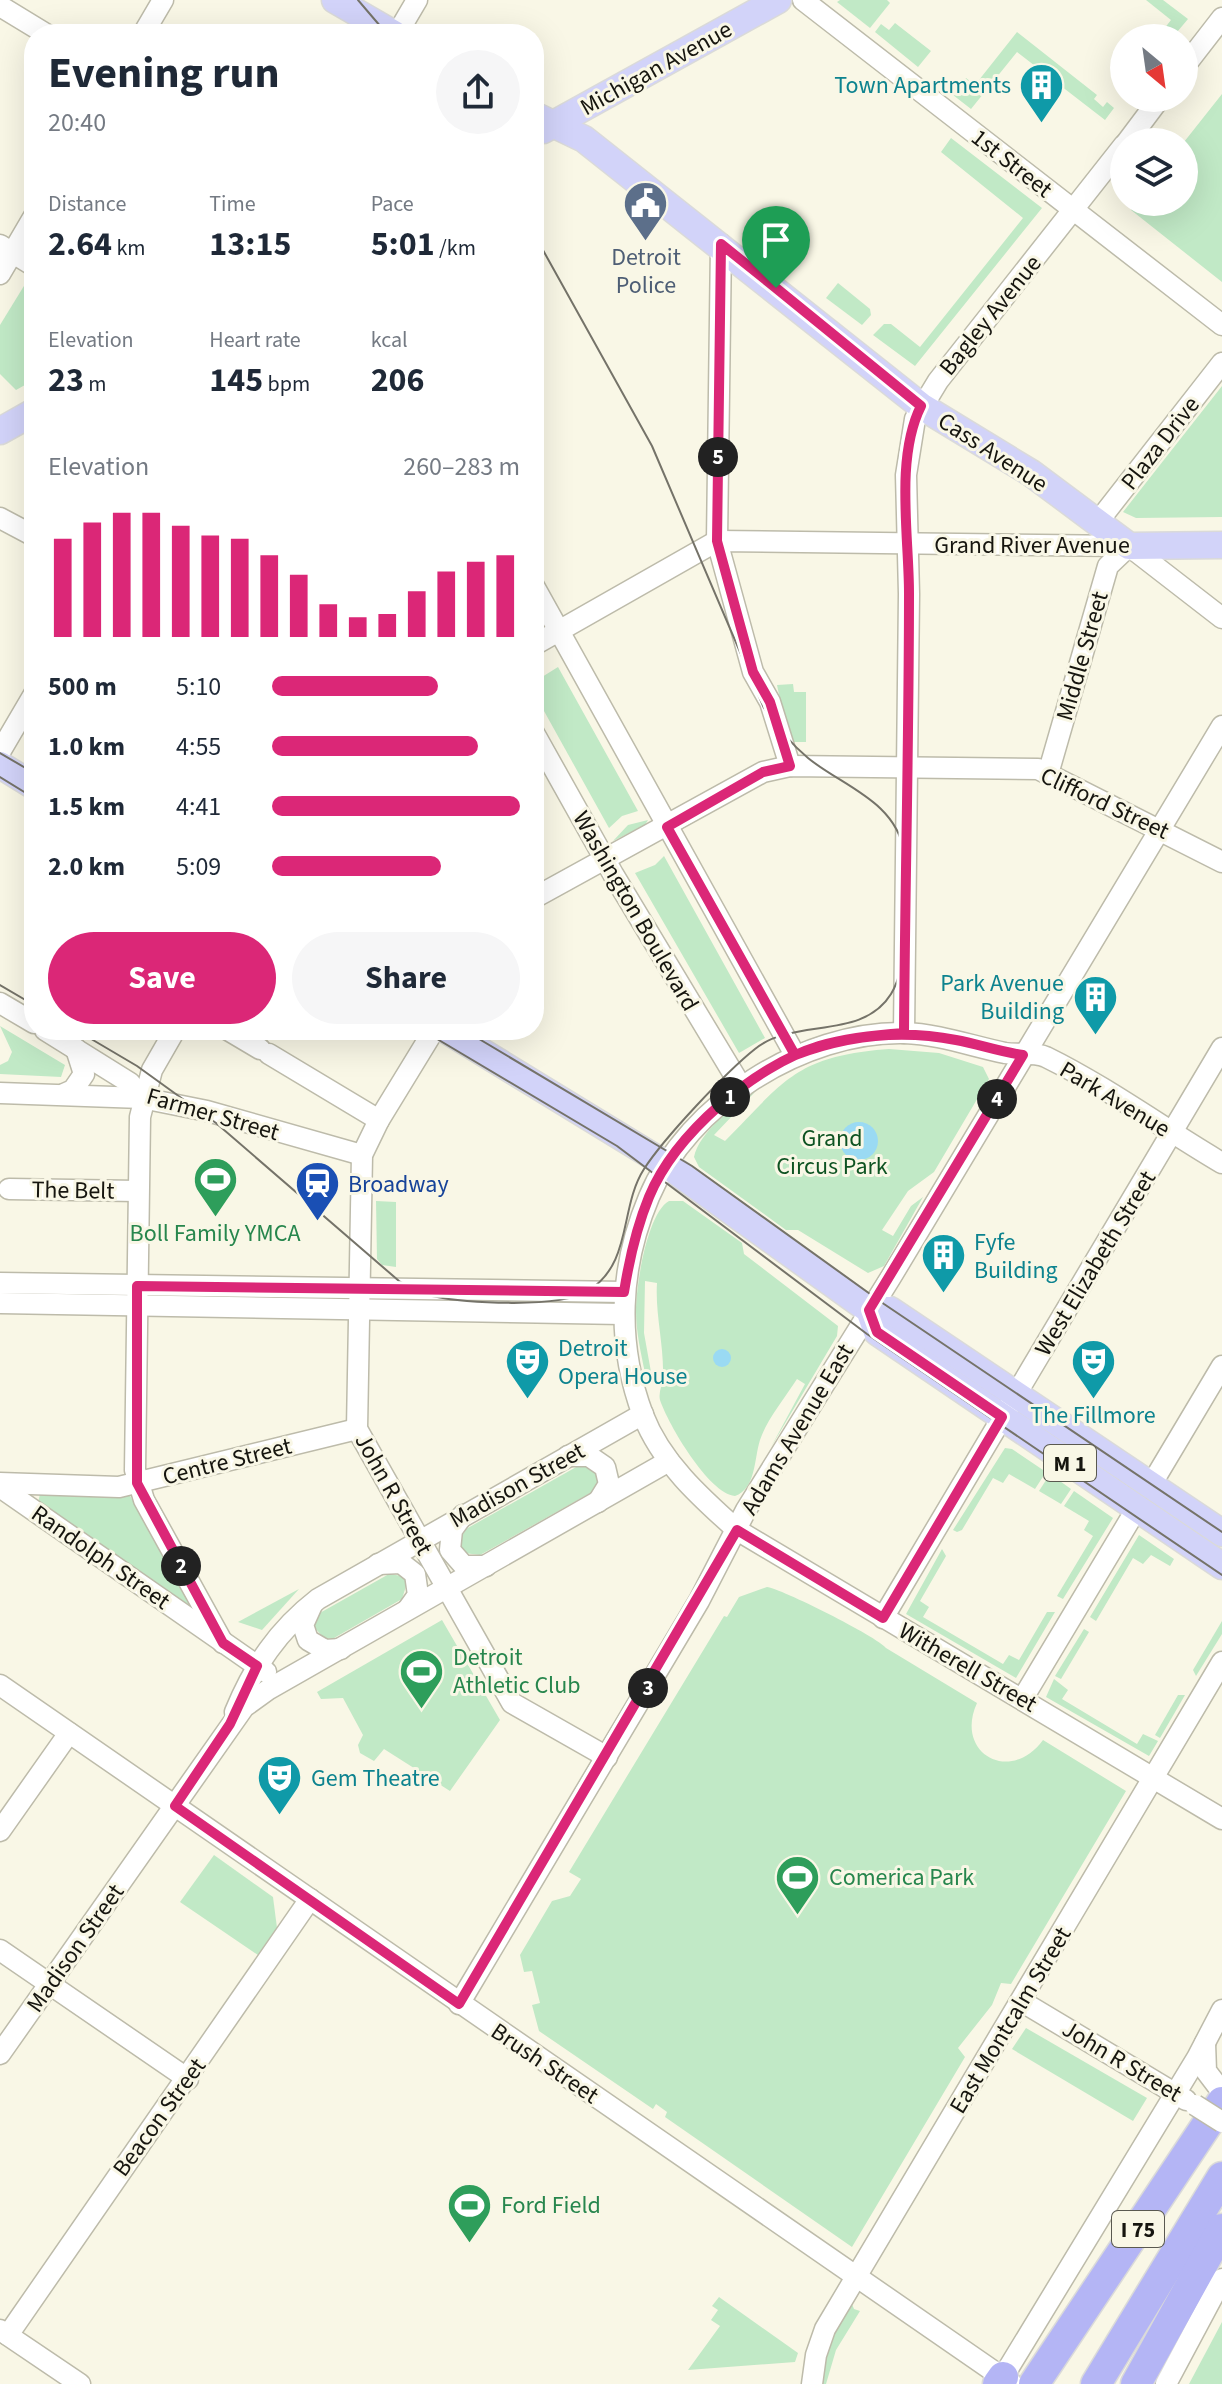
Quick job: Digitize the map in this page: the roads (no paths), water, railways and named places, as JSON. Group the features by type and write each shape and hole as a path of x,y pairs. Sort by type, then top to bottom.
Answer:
{"highway":[{"name":"I 75","path":"1034,2384 1214,2098"},
{"path":"1061,2384 1119,2296 1214,2098"},
{"path":"1096,2384 1222,2177"},
{"path":"1136,2384 1222,2229"}],"main road":[{"path":"335,0 377,24"},
{"name":"Michigan Avenue","path":"544,123 778,0"},
{"name":"Cass Avenue","path":"544,126 584,139 721,244 921,406 1031,473 1129,546"},
{"path":"0,431 24,418"},
{"name":"Grand River Avenue","path":"1129,546 1222,545"},
{"path":"0,765 24,780"},
{"path":"462,1040 667,1165 869,1310"},
{"name":"M 1","path":"1222,1533 890,1310 869,1310 877,1332 1222,1566"}],"street":[{"path":"149,24 163,0"},
{"path":"401,24 417,0"},
{"name":"1st Street","path":"803,0 1222,325"},
{"path":"0,6 30,24"},
{"path":"1198,49 1222,18"},
{"name":"Bagley Avenue","path":"1137,128 1149,112"},
{"name":"Bagley Avenue","path":"904,1033 908,451 921,406 1110,163"},
{"path":"0,274 6,249 24,228"},
{"path":"721,244 717,541 753,672 770,702 790,766"},
{"path":"6,249 24,260"},
{"name":"Plaza Drive","path":"1097,523 1222,363"},
{"path":"0,518 24,531"},
{"path":"544,639 717,541"},
{"name":"Grand River Avenue","path":"717,541 1129,546"},
{"name":"Cass Avenue","path":"1129,546 1222,618"},
{"name":"Middle Street","path":"1048,774 1108,566 1129,546"},
{"path":"544,604 795,1055"},
{"path":"0,752 24,711"},
{"name":"Adams Avenue East","path":"459,2004 607,1757 737,1530 1222,726"},
{"name":"Washington Boulevard","path":"544,751 605,861 742,1088"},
{"name":"Clifford Street","path":"544,893 763,772 790,766 1023,768 1048,774 1222,862"},
{"path":"0,1003 24,1017"},
{"name":"Park Avenue","path":"667,1165 714,1110 761,1073 795,1055 860,1036 904,1033 1023,1055 1042,1055 1222,1163"},
{"name":"Farmer Street","path":"61,1040 130,1083 142,1098 207,1111 362,1155"},
{"path":"169,1040 152,1070 142,1098 138,1191 137,1483 223,1643"},
{"path":"244,1040 379,1120"},
{"name":"John R Street","path":"428,1040 379,1120 362,1155 357,1288 357,1429 512,1703 607,1757"},
{"name":"West Elizabeth Street","path":"883,1618 1222,1048"},
{"path":"64,1094 73,1090 84,1074 76,1049"},
{"path":"0,1093 142,1098"},
{"name":"Witherell Street","path":"667,1165 648,1198 624,1292 622,1314 625,1354 643,1414 669,1461 737,1530 1222,1819"},
{"name":"The Belt","path":"9,1189 138,1191"},
{"path":"0,1283 357,1310 622,1314"},
{"path":"0,1303 357,1288 624,1292"},
{"path":"1151,1485 1222,1366"},
{"name":"Madison Street","path":"0,2054 230,1724 257,1666 281,1632 318,1599 643,1414"},
{"name":"Centre Street","path":"0,1485 119,1487 357,1429"},
{"path":"568,1456 589,1456 605,1467 609,1484 603,1497 595,1504"},
{"name":"Madison Street","path":"230,1724 256,1697 669,1461"},
{"name":"Randolph Street","path":"0,1485 281,1683"},
{"path":"1023,1698 1137,1508"},
{"path":"463,1515 452,1530 450,1550 464,1566 486,1566"},
{"path":"374,1566 401,1563 415,1574 418,1595 402,1614"},
{"path":"318,1599 306,1614 304,1633 316,1647 341,1649"},
{"name":"East Montcalm Street","path":"812,2384 819,2342 1222,1662"},
{"name":"Brush Street","path":"0,1685 1006,2382"},
{"path":"0,1831 69,1733"},
{"name":"Beacon Street","path":"4,2332 188,2079 310,1899"},
{"path":"0,1950 188,2079"},
{"name":"John R Street","path":"1021,2001 1176,2093 1214,2098 1222,2122"},
{"path":"1006,2382 1222,2010"},
{"path":"1205,2043 1214,2098"},
{"path":"1166,2384 1222,2279"},
{"path":"4,2332 80,2384"}],"water":[{"path":"859,1122 872,1128 878,1141 872,1154 859,1160 846,1154 840,1141 846,1128"},
{"path":"722,1349 731,1358 722,1367 713,1358"}],"tram line":[{"path":"358,0 378,24"},
{"path":"93,1040 137,1066 216,1123 399,1281 423,1293 447,1299 535,1302 574,1297 588,1291 602,1279 619,1250 636,1184 644,1169 680,1123 743,1059 771,1039 863,1018 878,1009 891,994 902,964 907,925 906,867 899,834 879,807 866,796 801,752 764,708 652,446 544,252"},
{"path":"0,753 24,767"},
{"path":"0,777 24,792"},
{"path":"0,985 24,999"},
{"path":"439,1040 617,1146 867,1334 1222,1575"},
{"path":"481,1040 692,1166 884,1304 1222,1532"}],"place":[{"name":"Town Apartments","path":"1042,124"},
{"name":"Detroit Police","path":"646,242"},
{"name":"Park Avenue Building","path":"1095,1036"},
{"name":"Boll Family YMCA","path":"215,1218"},
{"name":"Broadway","path":"317,1223"},
{"name":"Fyfe Building","path":"943,1295"},
{"name":"The Fillmore","path":"1093,1400"},
{"name":"Detroit Opera House","path":"527,1401"},
{"name":"Detroit Athletic Club","path":"422,1710"},
{"name":"Gem Theatre","path":"280,1817"},
{"name":"Comerica Park","path":"798,1916"},
{"name":"Ford Field","path":"470,2244"}],"park label":[{"name":"Grand Circus Park","path":"832,1152"}]}
